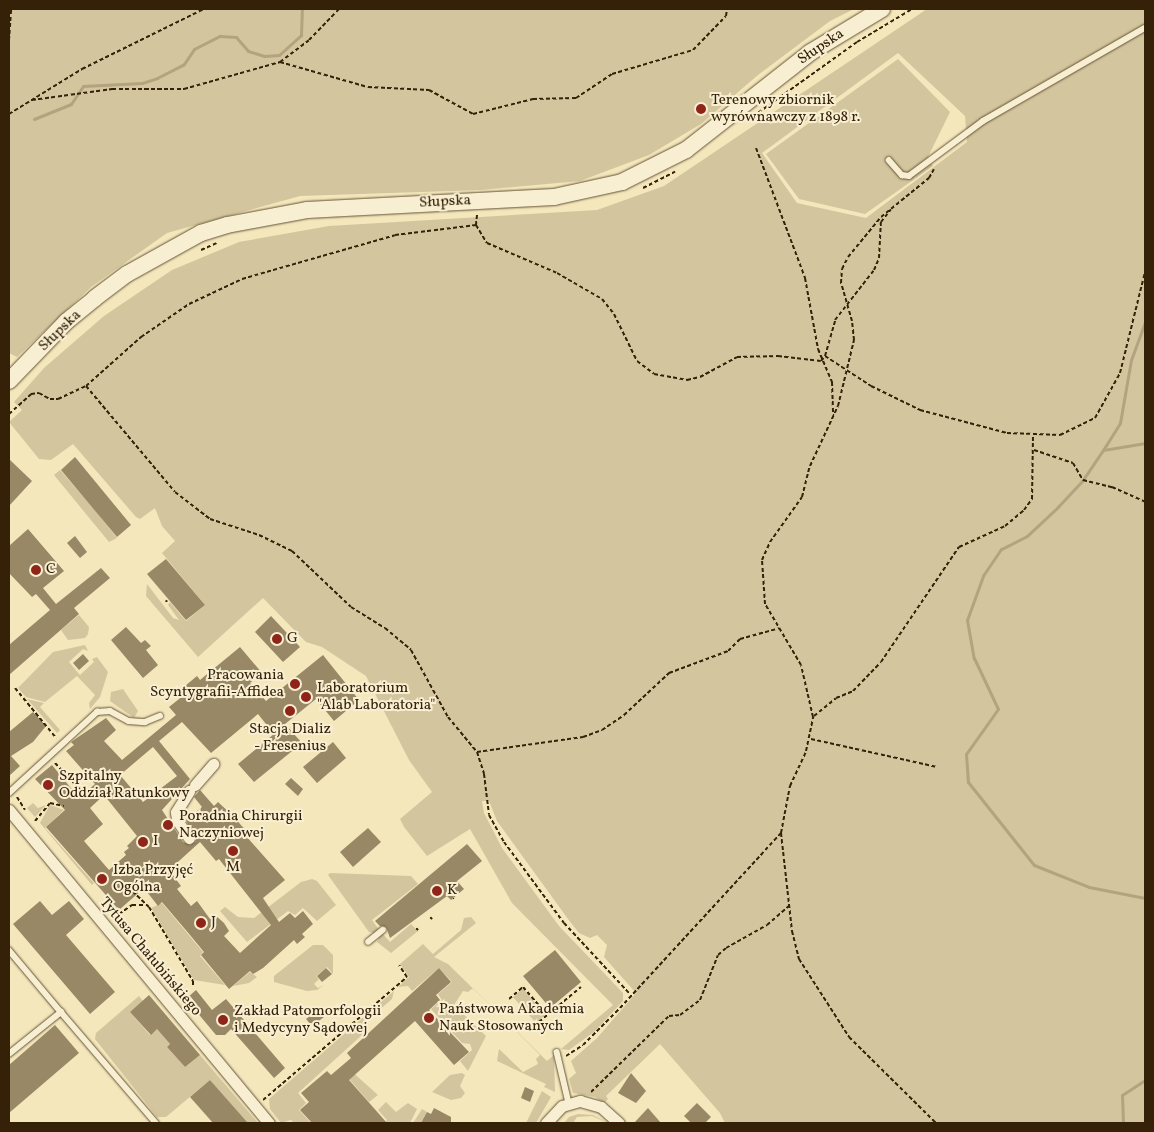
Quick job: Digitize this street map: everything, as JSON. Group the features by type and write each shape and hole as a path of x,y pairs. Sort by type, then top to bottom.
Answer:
{"street":[{"name":"Słupska","path":"9,381 66,321 95,298 127,274 201,234 243,222 307,210 554,197 622,182 686,150 811,52 882,9"},
{"path":"189,838 176,820 176,812 192,788 214,764"},
{"name":"Tytusa Chałubińskiego","path":"9,810 269,1123"},
{"path":"546,1123 554,1112 569,1103 588,1102 601,1107 619,1123"}],"lane":[{"path":"889,160 905,176 983,121 1145,28"},
{"path":"10,792 97,712 110,711 129,721 138,722 160,716"},
{"path":"368,942 383,930"},
{"path":"9,950 156,1123"},
{"path":"9,1054 61,1012"},
{"path":"557,1052 561,1060 569,1103"}],"path":[{"path":"9,40 11,9"},
{"path":"9,114 82,69 204,9"},
{"path":"32,100 112,89 184,89 280,62 309,40 339,9"},
{"path":"280,62 368,87 429,90 472,114 533,99 576,98 612,74 693,50 726,16 727,9"},
{"path":"756,148 805,278 822,361 832,382 833,420"},
{"path":"930,160 936,166 929,178 881,216 848,257 841,283 852,321 854,340 848,369 833,420 810,466 802,498 770,542 762,560 765,604 801,665 813,716 810,738 790,786 780,833 789,906 799,958 814,986 850,1037 936,1123"},
{"path":"822,361 825,356 830,330 846,304 865,286 874,270 879,258 881,222 896,203"},
{"path":"477,212 476,225 487,243 557,273 602,299 614,314 637,361 654,374 687,380 700,377 724,363 752,356 822,361"},
{"path":"9,414 31,394 39,393 50,399 58,399 86,386 141,337 189,304 242,279 395,236 476,225"},
{"path":"825,356 848,369 871,386 920,410 1008,433 1060,435 1095,418 1120,373 1145,272"},
{"path":"86,386 175,492 210,519 259,535 292,552 351,607 385,628 411,650 448,716 477,752 484,774 489,815 504,842 564,923 630,994"},
{"path":"813,716 836,698 853,691 880,662 959,547 1005,526 1024,510 1032,500 1033,435"},
{"path":"1034,450 1073,463 1083,480 1112,487 1145,502"},
{"path":"477,752 590,735 624,715 669,673 728,651 740,639 780,628"},
{"path":"15,688 57,737 50,743"},
{"path":"810,738 938,767"},
{"path":"54,761 89,799"},
{"path":"10,792 26,810"},
{"path":"35,821 50,803 64,806"},
{"path":"561,1060 595,1034 630,994 730,892 780,833"},
{"path":"123,882 149,908 193,980 193,987"},
{"path":"119,914 132,906 143,904"},
{"path":"588,1102 593,1089 669,1016 680,1015 700,1000 718,955 744,935 767,925 789,906"},
{"path":"261,1102 407,977 399,965"},
{"path":"509,999 523,987 547,1015"},
{"path":"534,1026 580,987"}],"shaded area":[{"path":"9,9 854,9 830,21 758,75 701,124 649,155 580,181 481,190 300,196 167,233 91,287 17,357 9,353"},
{"path":"927,9 1145,9 1145,1123 725,1123 720,1113 660,1044 606,1096 608,1099 604,1103 595,1097 573,1093 569,1079 576,1073 571,1061 597,1038 636,993 604,957 607,945 597,935 590,938 579,933 568,919 497,821 489,801 482,801 484,813 502,848 559,926 623,993 623,1001 594,1032 569,1050 561,1049 613,1005 512,903 470,829 427,856 404,827 400,819 432,792 409,760 366,676 322,647 306,642 263,598 198,657 146,596 147,584 173,618 179,620 168,605 170,602 186,621 205,605 162,553 175,541 162,526 155,508 140,519 136,517 73,444 51,460 39,459 9,422 22,410 14,402 44,368 104,316 172,270 239,242 329,226 597,210 664,186","holes":["898,53 965,116 967,142 866,218 797,203 762,153"]},
{"path":"898,59 950,112 928,157 933,166 865,214 799,199 766,154"},
{"path":"60,470 117,538 109,542 54,475"},
{"path":"79,615 89,627 88,634 85,638 68,640 61,630"},
{"path":"85,645 88,651 83,649 69,662 80,675 94,662 92,659 97,657 108,672 100,697 90,709 89,703 95,695 77,676 45,702 26,697 18,688 53,652"},
{"path":"123,689 138,711 134,718 110,701 111,692"},
{"path":"27,699 44,703 40,707 60,730 57,733"},
{"path":"33,803 38,808 46,805 35,817 27,808"},
{"path":"50,805 64,810 45,828 94,883 92,885 40,823"},
{"path":"330,873 411,876 418,884 372,920 379,930 374,933 369,932 328,875"},
{"path":"312,879 317,881 336,905 317,921 303,908 295,915 288,911 247,942 220,911 225,907 238,917 254,918 301,882"},
{"path":"162,903 203,952 200,956 225,985 194,980 151,908"},
{"path":"471,917 476,923 434,957 448,964 473,988 468,992 463,991 454,1005 486,1036 468,1071 460,1061 472,1050 470,1044 462,1043 431,1009 442,1000 438,994 452,982 439,968 412,991 408,986 398,987 409,977 400,964 423,944 433,954 461,930 464,918"},
{"path":"411,924 418,931 391,953 377,942 382,933 390,942"},
{"path":"313,945 323,945 333,955 333,974 327,967 316,976 319,979 314,984 318,988 324,985 317,990 307,991 274,982 274,976"},
{"path":"250,972 257,977 249,983 233,986"},
{"path":"523,988 545,1015 536,1023 513,997"},
{"path":"394,991 392,999 363,1024 362,1035 298,1093 306,1103 299,1110 311,1123 294,1123 291,1120 281,1123 270,1109 269,1099"},
{"path":"139,996 143,1001 130,1012 150,1035 157,1029 170,1044 167,1047 185,1067 200,1055 258,1123 248,1123 210,1080 166,1117 157,1117 95,1039 96,1033"},
{"path":"498,1012 547,1061 554,1055 555,1092 544,1087 546,1084 497,1061 499,1049 523,1072 538,1064 536,1059 540,1055"},
{"path":"349,1069 378,1095 369,1102 344,1073"},
{"path":"462,1073 465,1075 460,1086 465,1093 461,1098 451,1100 432,1092 450,1075"},
{"path":"542,1091 551,1097 536,1123 526,1123"},
{"path":"386,1102 396,1112 408,1103 417,1109 410,1123 384,1123 387,1120 378,1110"},
{"path":"422,1109 427,1112 421,1123 413,1123"},
{"path":"578,1114 593,1115 608,1123 592,1116 577,1117 573,1123 564,1123 569,1117"}],"building":[{"name":"Terenowy zbiornik wyrównawczy z 1898 r.","path":"700,104 704,106 707,111 698,113"},
{"path":"75,457 131,525 117,537 61,470"},
{"path":"9,459 32,481 9,506"},
{"path":"28,529 64,571 43,588 56,604 101,568 110,578 74,608 79,614 9,675 9,645 50,610 36,594 32,597 9,573 9,546"},
{"path":"75,536 87,552 80,558 67,543"},
{"path":"166,559 205,605 186,620 147,574"},
{"name":"G","path":"271,616 300,647 283,662 255,632"},
{"path":"126,627 141,643 145,640 151,646 146,650 158,665 143,678 111,640"},
{"path":"240,647 262,673 250,683 266,701 323,655 359,700 334,721 316,699 285,724 302,743 254,782 238,764 274,734 258,714 211,753 182,722 159,741 190,779 162,810 183,842 190,845 196,841 186,820 202,807 194,797 200,790 214,806 218,802 232,815 249,834 246,836 285,880 263,898 279,922 290,913 295,918 303,911 313,924 302,934 305,937 297,944 294,940 263,968 253,974 250,971 229,989 201,955 204,952 190,935 162,902 158,906 144,888 119,910 46,827 65,810 35,779 52,765 79,798 95,784 66,751 74,745 71,742 106,718 116,730 104,741 122,760 176,715 169,707 189,691 185,686 197,676 200,680","holes":["153,747 177,776 143,802 120,775","104,795 137,836 127,846 129,848 124,852 126,855 109,870 84,841 103,824 90,808","200,842 216,861 219,859 271,925 240,953 224,936 229,931 224,923 215,915 210,919 197,901 191,906 177,889 181,886 169,870"]},
{"path":"83,654 89,661 79,670 73,663"},
{"path":"33,712 46,726 33,742 11,756 20,766 9,776 9,732"},
{"path":"333,742 346,758 317,783 303,767"},
{"path":"291,778 303,789 298,796 285,784"},
{"path":"368,828 381,842 353,867 340,852"},
{"name":"K","path":"467,844 482,861 457,881 464,889 451,900 447,896 390,938 386,927 380,926 375,921"},
{"path":"40,901 52,915 69,901 84,919 66,935 115,992 90,1014 13,924"},
{"path":"555,950 581,982 550,1008 523,976"},
{"path":"326,968 332,974 322,982 317,976"},
{"path":"439,968 451,982 436,995 440,1000 429,1010 469,1052 454,1065 415,1021 349,1080 387,1123 312,1123 300,1110 309,1102 301,1093 327,1071 331,1075 351,1058 347,1053"},
{"path":"196,990 212,1010 226,999 285,1068 274,1078 231,1029 225,1035 216,1035 186,999"},
{"path":"149,995 200,1055 185,1067 167,1047 170,1044 157,1029 151,1035 130,1012"},
{"path":"318,1010 324,1017 312,1026 306,1019"},
{"path":"55,1025 79,1053 9,1113 9,1065"},
{"path":"631,1073 646,1091 636,1103 618,1093"},
{"path":"210,1080 248,1123 213,1123 190,1097"},
{"path":"525,1087 534,1091 530,1102 521,1098"},
{"path":"697,1103 711,1117 705,1123 691,1123 684,1116"},
{"path":"434,1108 451,1117 451,1123 421,1123 427,1112 431,1114"},
{"path":"648,1108 661,1123 634,1123"}],"waterway":[{"path":"34,119 71,104 83,86 142,83 157,78 184,64 194,49 220,36 236,37 248,51 264,56 279,55 301,35 302,9"},
{"path":"1145,322 1131,360 1120,423 1103,450 1083,480 1058,507 1027,536 1001,549 983,576 967,620 974,658 998,709 966,754 968,782 1034,865 1089,887 1145,898"},
{"path":"1103,450 1145,443"},
{"path":"1123,1123 1122,1095 1145,1080"}],"place":[{"name":"Terenowy zbiornik wyrównawczy z 1898 r.","path":"701,109"},
{"name":"C","path":"36,570"},
{"name":"G","path":"277,639"},
{"name":"Pracowania Scyntygrafii-Affidea","path":"295,684"},
{"name":"Laboratorium \"Alab Laboratoria\"","path":"306,697"},
{"name":"Stacja Dializ - Fresenius","path":"290,711"},
{"name":"Szpitalny Oddział Ratunkowy","path":"48,785"},
{"name":"Poradnia Chirurgii Naczyniowej","path":"168,825"},
{"name":"I","path":"143,842"},
{"name":"M","path":"233,851"},
{"name":"Izba Przyjęć Ogólna","path":"102,879"},
{"name":"K","path":"437,891"},
{"name":"J","path":"201,923"},
{"name":"Państwowa Akademia Nauk Stosowanych","path":"429,1018"},
{"name":"Zakład Patomorfologii i Medycyny Sądowej","path":"223,1020"}]}
